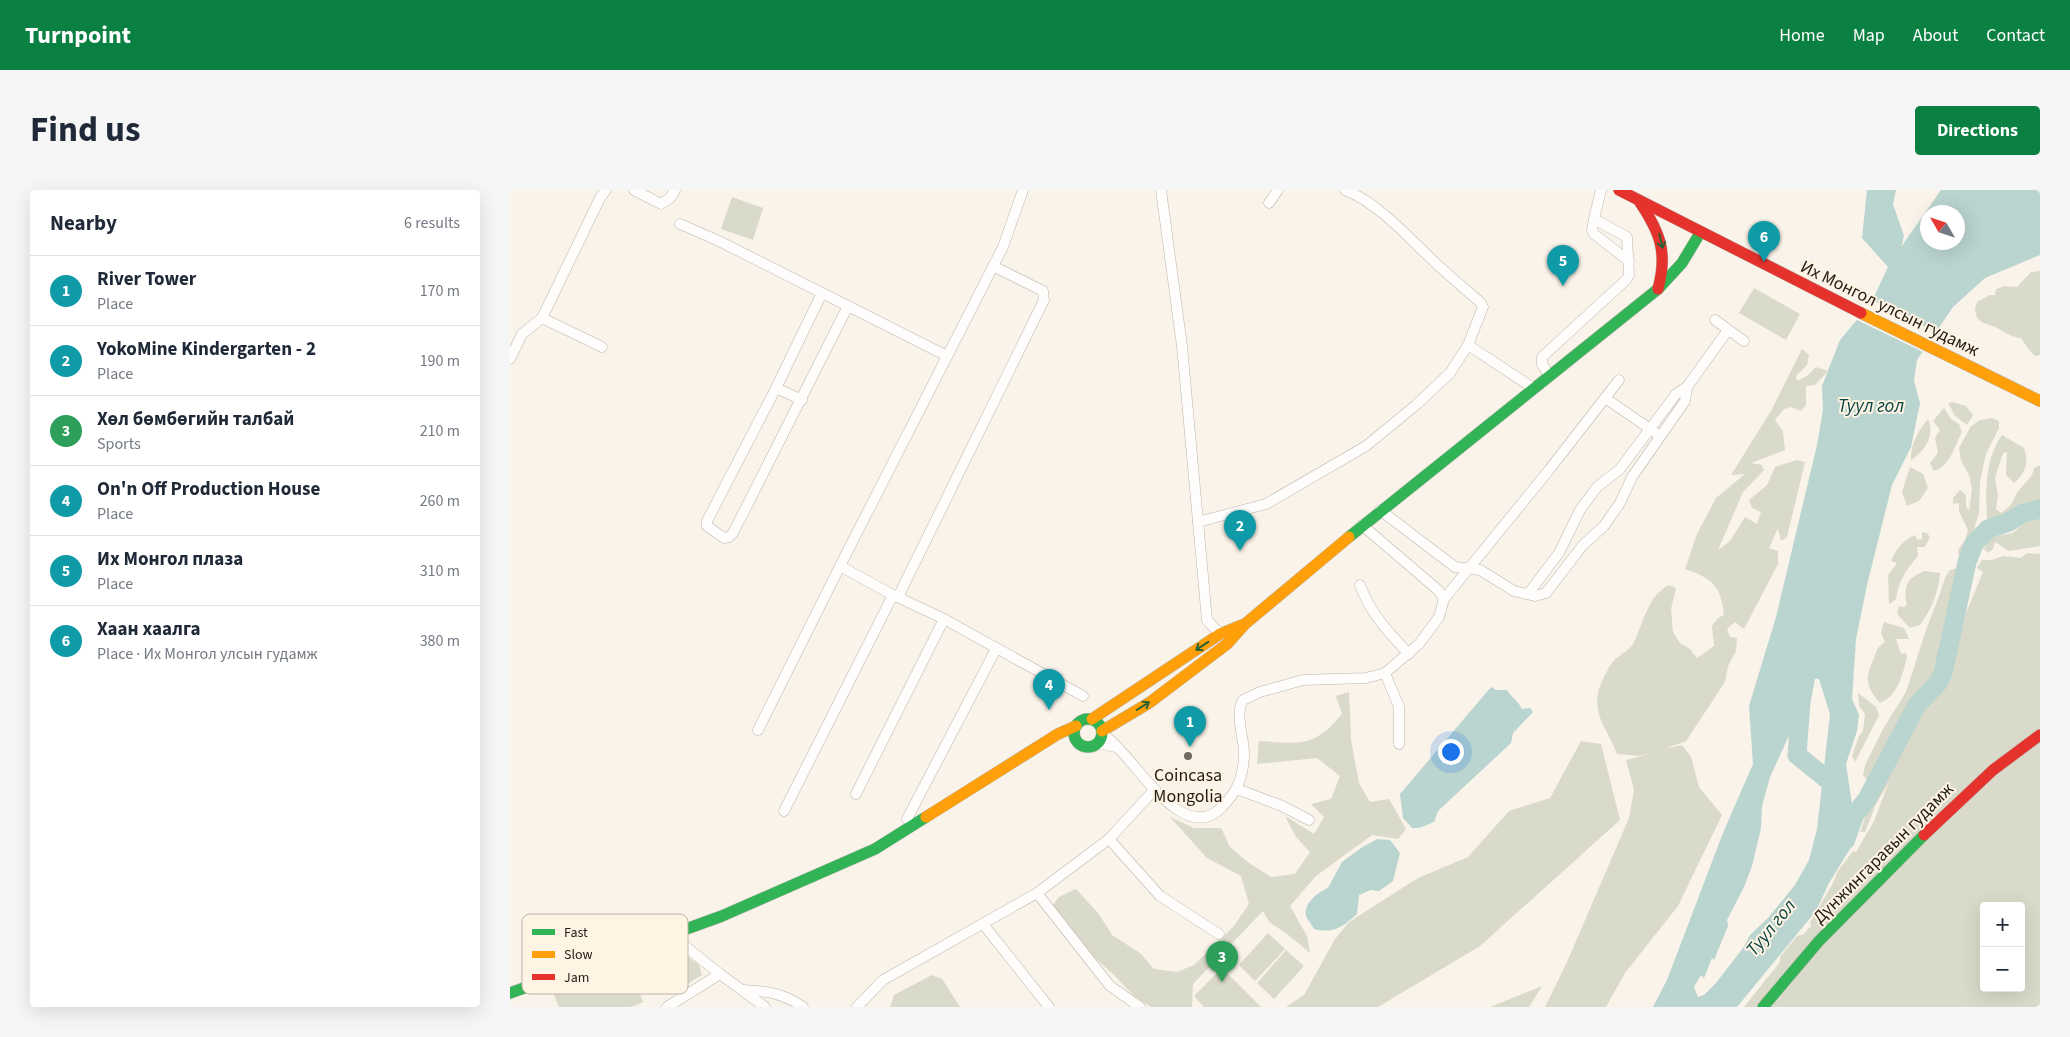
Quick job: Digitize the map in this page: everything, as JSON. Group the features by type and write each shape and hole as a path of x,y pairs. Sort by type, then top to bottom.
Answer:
{"street":[{"path":"510,359 522,334 542,318 600,198 606,190"},
{"path":"634,190 662,204 670,198 675,190"},
{"path":"758,730 1003,247 1024,190"},
{"path":"1161,190 1182,346 1207,620 1220,634"},
{"path":"1268,203 1278,190"},
{"path":"1198,522 1266,504 1366,446 1416,405 1450,373 1468,346 1482,313 1483,307 1480,302 1421,249 1405,231 1355,194 1345,190"},
{"path":"1601,190 1592,230 1594,234 1629,261"},
{"name":"Их Монгол улсын гудамж","path":"1619,190 1700,233 2040,401"},
{"path":"1638,199 1656,227 1662,245 1664,267 1658,288"},
{"path":"1549,375 1541,359 1626,280 1629,275 1628,246 1625,236 1594,219"},
{"path":"680,224 719,241 947,356"},
{"path":"1044,743 1076,741 1085,747 1091,746 1100,736 1149,703 1204,662 1227,644 1245,624 1380,510 1658,288 1682,263 1700,233"},
{"path":"784,811 1044,300 1043,291 993,266"},
{"path":"822,293 776,388 707,521 707,526 724,538 729,537 733,533 848,306"},
{"path":"542,318 602,347"},
{"path":"1715,320 1744,341"},
{"path":"1380,510 1455,567 1480,570 1514,591 1535,596 1546,594 1582,546 1604,526 1620,503 1632,476 1685,401 1688,387 1728,330"},
{"path":"1468,346 1533,388"},
{"path":"1100,736 1119,748 1155,790 1178,812 1197,817 1216,814 1237,789 1244,755 1239,711 1242,700 1260,692 1303,680 1366,678 1385,673 1409,654 1439,617 1444,599 1549,470 1618,380"},
{"path":"1528,594 1559,553 1580,510 1597,487 1620,469 1676,394 1688,387"},
{"path":"776,388 802,400"},
{"path":"1605,398 1660,436"},
{"path":"1362,525 1438,590 1444,599"},
{"path":"840,566 895,596 944,619 996,650 1083,696"},
{"path":"1360,585 1370,609 1384,628 1409,654"},
{"path":"856,794 944,619"},
{"path":"688,928 764,899 875,850 1044,743 1076,726 1083,720 1092,719 1220,634 1245,624"},
{"path":"907,819 996,650"},
{"path":"1385,673 1399,707 1399,744"},
{"path":"1092,719 1099,724 1100,736"},
{"path":"1076,726 1074,732 1076,741"},
{"name":"Дүнжингаравын гудамж","path":"1763,1007 1848,911 1908,850 1990,773 2040,735"},
{"path":"1237,789 1282,806 1309,820"},
{"path":"858,1007 883,980 1037,893 1109,839 1155,790"},
{"path":"1109,839 1160,896 1219,934"},
{"path":"1037,893 1110,986 1140,1007"},
{"path":"983,924 1049,1007"},
{"path":"688,949 765,1007"},
{"path":"688,994 720,974"},
{"path":"510,993 522,989"},
{"path":"742,990 773,992 787,997 803,1007"},
{"path":"667,1007 688,994"}],"green space":[{"path":"732,197 763,208 753,240 721,229"},
{"path":"2040,271 2040,355 2035,356 2021,338 2010,335 1979,320 1975,309 1977,302 1990,295 1995,295 1996,289 2005,286 2017,287 2031,272"},
{"path":"1754,288 1800,314 1786,340 1739,313"},
{"path":"1802,349 1809,355 1807,365 1796,376 1797,381 1807,376 1816,367 1828,371 1815,385 1806,386 1806,405 1801,411 1791,407 1784,409 1775,420 1783,431 1785,450 1751,463 1762,465 1764,470 1743,492 1718,550 1730,541 1745,517 1757,524 1761,512 1752,508 1749,500 1767,485 1775,467 1797,460 1805,462 1787,537 1781,541 1778,528 1769,548 1778,551 1778,564 1744,629 1735,622 1727,629 1730,637 1737,638 1736,651 1728,666 1725,682 1686,741 1664,749 1682,745 1691,757 1699,787 1722,815 1678,906 1625,973 1606,1007 1545,1007 1567,962 1629,818 1634,790 1626,760 1654,753 1639,756 1617,754 1598,711 1598,693 1601,684 1612,663 1633,644 1651,602 1656,595 1669,585 1676,588 1671,609 1673,632 1680,643 1690,649 1697,658 1714,646 1712,626 1718,618 1724,615 1720,597 1714,584 1702,576 1685,569 1697,534 1716,498 1745,474 1731,475 1771,411"},
{"path":"1952,402 1966,406 1973,415 1967,425 1955,416 1948,403"},
{"path":"1944,408 1951,419 1959,424 1962,432 1948,460 1940,469 1934,471 1930,463 1938,453 1935,438 1940,430 1933,421"},
{"path":"1992,418 1999,421 1999,428 1986,454 1980,481 1979,513 1967,553 1959,557 1958,550 1965,540 1968,530 1959,511 1959,503 1953,504 1953,498 1960,490 1966,495 1966,506 1969,511 1972,489 1969,475 1961,461 1959,448 1971,426 1980,420"},
{"path":"1928,419 1930,436 1928,442 1921,452 1911,460 1912,448 1916,438"},
{"path":"2002,435 2024,448 2026,463 2024,471 2014,483 2006,475 2007,452 2003,453 1995,478 1998,495 1996,509 2001,513 2012,503 2018,492 2031,477 2034,468 2040,465 2040,501 1987,523 1987,478 1989,466 1996,445"},
{"path":"1910,467 1923,474 1928,488 1919,501 1907,506 1902,492"},
{"path":"2040,513 2040,546 2009,551 1995,542 1993,549 1988,553 1984,549 1991,537 2013,533 2027,520"},
{"path":"1922,532 1927,533 1930,537 1925,547 1917,547 1918,556 1904,576 1896,599 1889,604 1888,575 1897,563 1891,561 1897,549 1907,539 1915,535 1917,539 1922,540"},
{"path":"2027,553 2040,554 2040,1007 1744,1007 1780,962 1780,957 1797,936 1804,934 1811,926 1810,922 1838,871 1853,851 1856,852 1874,821 1888,784 1876,804 1865,832 1860,832 1874,792 1921,709 1944,680 1956,637 1983,572 1977,568 1982,560 1992,560 2003,556 2021,558"},
{"path":"1957,568 1944,630 1943,654 1939,671 1929,686 1917,693 1903,713 1890,743 1867,780 1863,775 1865,765 1883,729 1906,692 1945,578 1950,570"},
{"path":"1925,571 1940,573 1938,587 1931,607 1920,625 1910,628 1897,614 1899,606 1904,607 1907,605 1906,587 1910,580"},
{"path":"1884,622 1904,628 1909,639 1896,639 1901,654 1906,653 1907,658 1895,690 1886,700 1880,703 1871,692 1868,677 1877,651 1880,645 1885,642 1881,633"},
{"path":"1349,692 1351,740 1359,783 1370,802 1389,799 1406,829 1398,839 1372,835 1316,876 1290,906 1307,936 1310,953 1269,922 1263,911 1193,984 1192,1007 1151,1007 1134,996 1085,949 1052,906 1059,897 1076,889 1099,914 1112,935 1140,953 1154,969 1177,972 1194,965 1234,926 1249,904 1241,876 1207,858 1170,817 1194,828 1221,828 1230,847 1249,863 1271,877 1295,874 1310,852 1296,837 1285,816 1314,834 1324,817 1311,804 1331,799 1340,776 1317,758 1257,764 1259,741 1296,743 1314,738 1323,733 1342,714 1336,696"},
{"path":"1858,693 1876,707 1879,715 1855,762 1852,756 1859,736 1863,731 1865,714 1859,706"},
{"path":"1581,741 1601,744 1620,820 1480,946 1378,1007 1286,1007 1304,995 1335,939 1349,922 1418,878 1468,857 1509,811 1550,798"},
{"path":"1268,933 1285,949 1255,981 1239,965"},
{"path":"1286,950 1304,966 1274,999 1257,983"},
{"path":"688,957 699,965 702,975 688,984"},
{"path":"1222,968 1261,1007 1204,1007 1194,996"},
{"path":"932,975 942,979 960,1007 890,1007 894,995"},
{"path":"1542,986 1529,1007 1490,1007"},
{"path":"554,994 640,994 643,1002 631,1007 559,1007"}],"water":[{"name":"Туул гол","path":"1867,190 1896,190 1893,204 1904,236 1901,247 1920,220 1920,250 1965,250 1965,205 1930,205 1941,190 2040,190 2040,255 1985,278 1953,307 1917,360 1914,381 1920,403 1911,447 1892,485 1867,585 1856,639 1852,699 1859,715 1857,731 1846,764 1853,811 1859,804 1868,805 1854,845 1829,883 1816,911 1737,1007 1653,1007 1667,980 1723,833 1753,764 1749,706 1776,617 1817,445 1823,410 1822,386 1840,340 1871,303 1888,267 1862,238","holes":["1802,678 1819,679 1830,714 1817,829 1809,860 1795,885 1768,918 1750,935 1743,948 1716,983 1704,995 1698,997 1694,987 1701,975 1704,978 1712,958 1714,960 1728,926 1727,920 1744,887 1752,866 1761,828 1762,806 1770,777 1792,729"]},
{"path":"1491,687 1496,690 1507,690 1522,709 1530,708 1533,712 1513,733 1511,743 1438,811 1434,822 1419,828 1412,828 1403,818 1400,794"},
{"path":"1377,839 1390,840 1400,853 1393,881 1379,891 1371,890 1359,895 1357,914 1347,923 1327,931 1314,929 1307,918 1306,908 1308,904 1315,896 1328,888 1342,862"}],"pier":[{"path":"1870,299 1938,333 1925,353 1855,319"}],"waterway":[{"name":"Туул гол","path":"1847,825 1867,799 1917,705 1938,683 1943,673 1967,562 1974,544 1988,529 2009,522 2023,513 2040,509"},
{"name":"Туул гол","path":"1810,653 1801,702 1797,755 1838,788 1837,795"}],"traffic: fast":[{"path":"1349,537 1658,289 1682,263 1700,233"},
{"path":"1088,719 1098,723 1102,733 1098,743 1088,747 1078,743 1074,733 1078,723 1088,719"},
{"path":"688,928 722,916 875,849 926,817"},
{"path":"1763,1007 1819,941 1924,835"},
{"path":"510,993 522,989"}],"traffic: slow":[{"path":"1861,313 2040,401"},
{"path":"1102,731 1149,703 1227,644 1245,624 1349,537"},
{"path":"1092,719 1220,634 1242,625"},
{"path":"926,817 1058,734 1076,726"}],"traffic: jam":[{"path":"1619,190 1861,313"},
{"path":"1639,201 1652,223 1660,243 1662,264 1658,289"},
{"path":"1924,835 1993,770 2040,735"}],"place":[{"name":"Хаан хаалга","path":"1764,262"},
{"name":"Их Монгол плаза","path":"1563,286"},
{"name":"YokoMine Kindergarten - 2","path":"1240,551"},
{"name":"On'n Off Production House","path":"1049,710"},
{"name":"River Tower","path":"1190,747"},
{"name":"Coincasa Mongolia","path":"1188,756"},
{"name":"Хөл бөмбөгийн талбай","path":"1222,982"}]}
